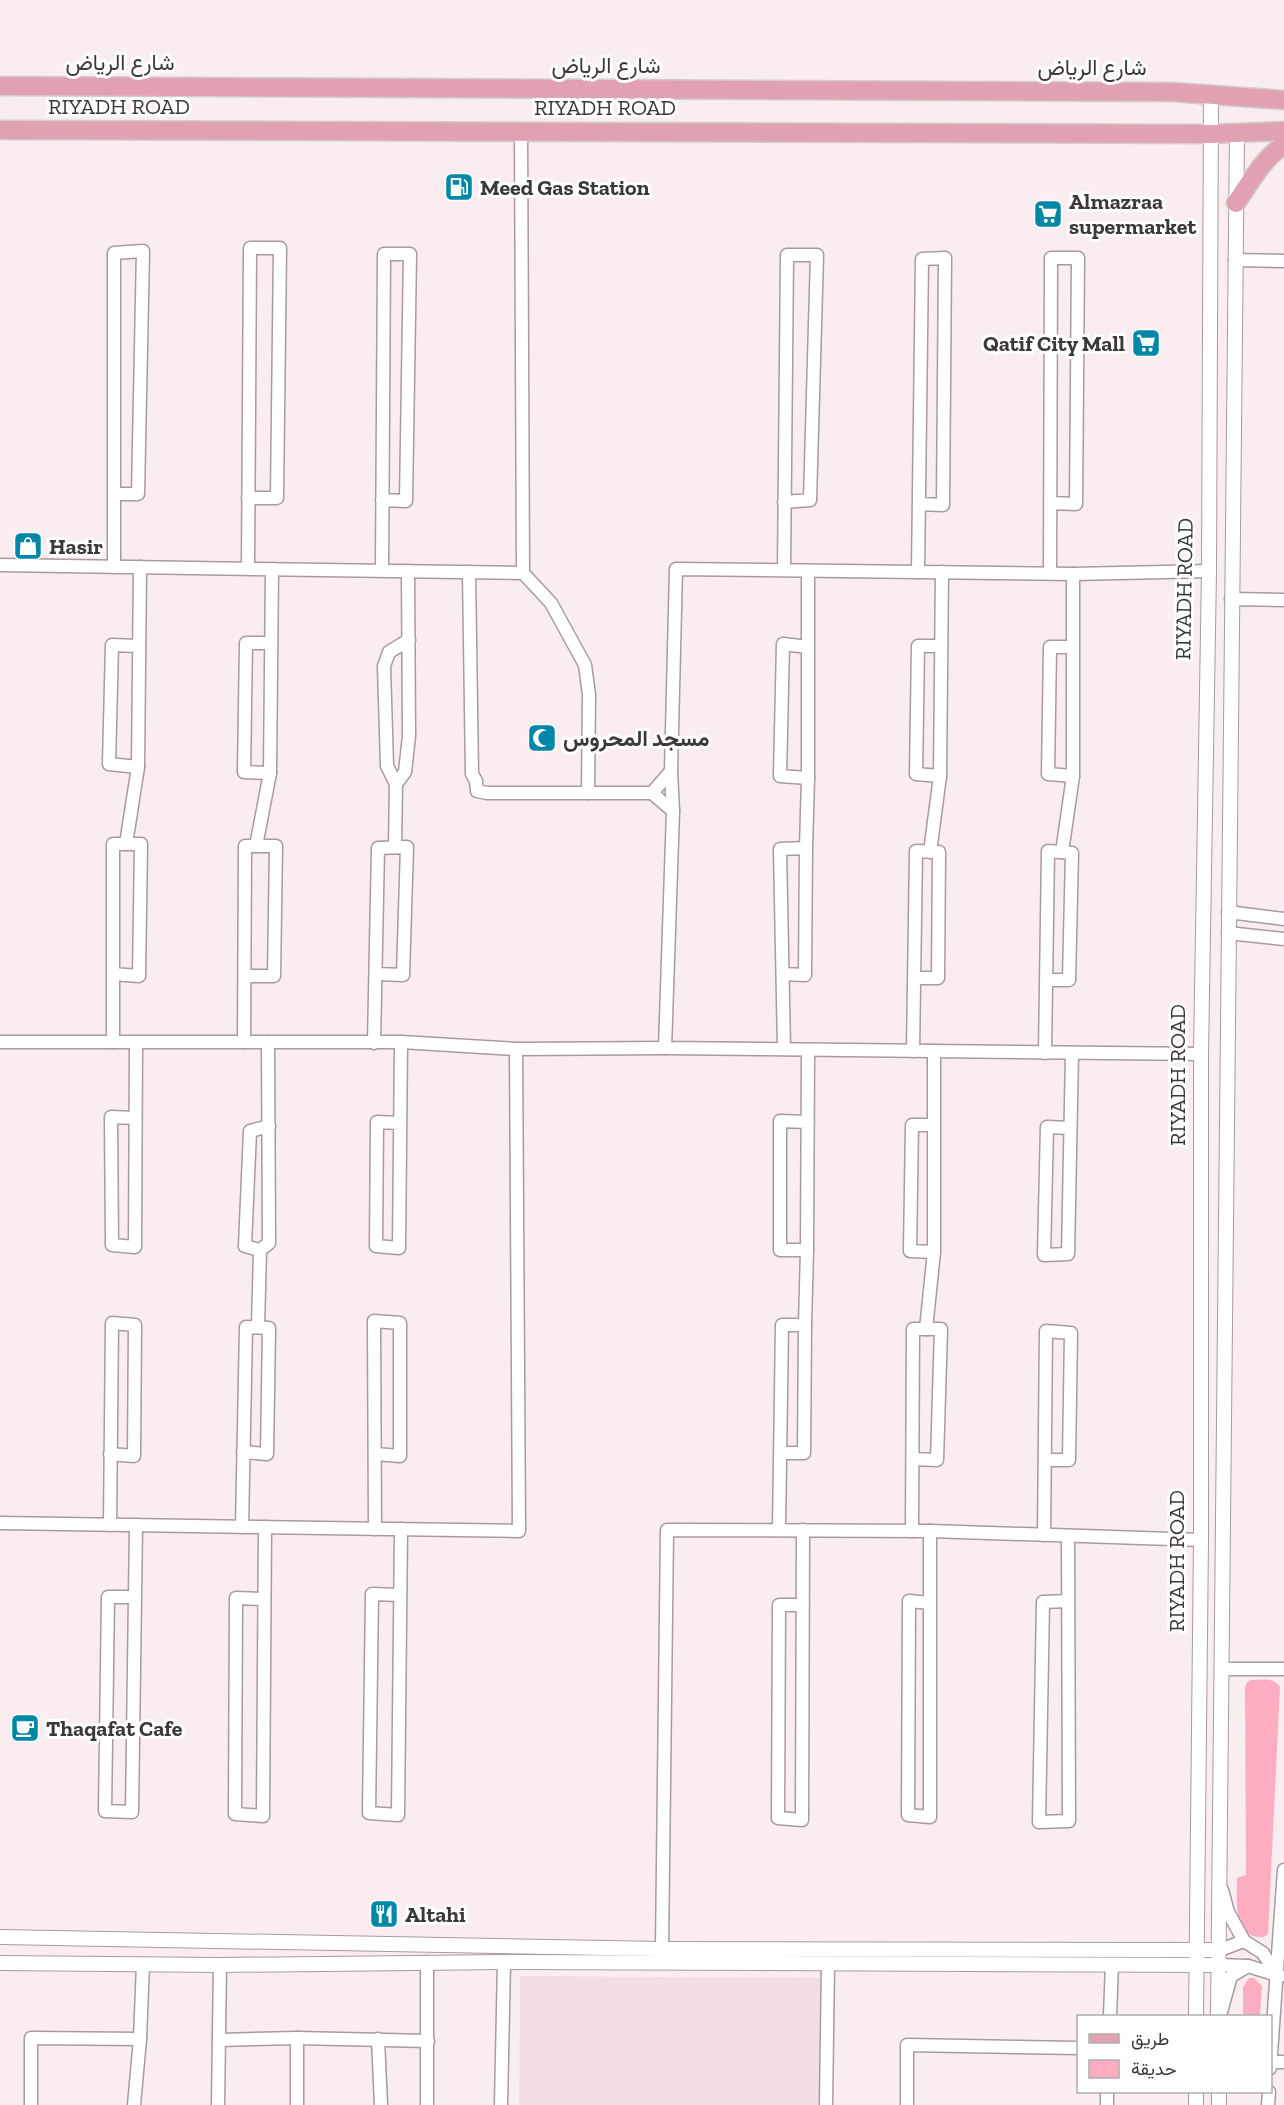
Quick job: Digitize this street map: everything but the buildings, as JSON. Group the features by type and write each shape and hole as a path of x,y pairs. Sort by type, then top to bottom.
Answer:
{"main road":[{"name":"شارع الرياض","path":"0,86 1160,92 1284,100"},
{"name":"RIYADH ROAD","path":"0,130 1210,134"},
{"path":"1210,134 1237,133 1283,143 1259,170 1236,203"}],"street":[{"name":"RIYADH ROAD","path":"1196,2015 1201,1540 1201,1054 1209,571 1211,95"},
{"path":"521,130 523,573 551,603 585,665 589,694 588,793"},
{"path":"1219,2015 1237,133"},
{"path":"248,498 276,498 280,248 250,248 248,498 248,568"},
{"path":"114,494 138,494 143,251 114,253 114,494 114,567"},
{"path":"382,500 406,501 410,254 384,254 382,500 382,570"},
{"path":"784,502 810,500 817,255 787,255 784,502 784,570"},
{"path":"918,572 922,259 945,258 943,505 919,504"},
{"path":"1050,503 1076,504 1078,258 1051,258 1050,503 1050,573"},
{"path":"1235,260 1284,261"},
{"path":"0,565 523,573"},
{"path":"126,844 138,767 140,567"},
{"path":"256,846 270,773 272,569"},
{"path":"665,1048 673,811 671,771 675,569 1073,574 1209,571"},
{"path":"396,784 405,772 409,736 408,571"},
{"path":"783,975 805,975 808,571"},
{"path":"469,572 472,774 476,781 477,791 487,793 652,793 673,811"},
{"path":"930,852 940,776 942,572"},
{"path":"1062,852 1073,776 1073,574"},
{"path":"1231,599 1284,600"},
{"path":"395,848 396,784 387,766 384,666 390,652 409,640"},
{"path":"270,773 244,772 246,643 271,643"},
{"path":"808,646 783,644 780,776 808,778"},
{"path":"138,767 109,765 112,645 139,646"},
{"path":"940,776 916,774 918,646 941,646"},
{"path":"1073,647 1050,647 1048,774 1073,776"},
{"path":"652,793 671,771"},
{"path":"113,974 139,976 141,844 112,844 113,974 114,1042"},
{"path":"244,976 274,976 276,846 245,846 244,976 244,1042"},
{"path":"374,1042 378,848 407,848 403,975 376,974"},
{"path":"784,1049 780,849 806,848"},
{"path":"1045,1053 1048,851 1072,853 1070,980 1047,980"},
{"path":"914,978 938,978 939,852 916,852 914,978 914,1051"},
{"path":"1228,912 1284,919"},
{"path":"1228,933 1284,939"},
{"path":"0,1042 401,1042 516,1049 665,1048 1201,1054"},
{"path":"135,1118 111,1117 112,1245 135,1246 136,1042"},
{"path":"260,1250 269,1243 268,1042"},
{"path":"400,1123 376,1122 376,1246 399,1248 401,1042"},
{"path":"0,1523 519,1531 516,1049"},
{"path":"780,1453 804,1454 808,1050"},
{"path":"926,1329 934,1252 934,1052"},
{"path":"1070,1128 1047,1127 1044,1255 1068,1254 1072,1053"},
{"path":"807,1250 780,1250 780,1121 808,1122"},
{"path":"934,1125 912,1125 910,1251 934,1252"},
{"path":"260,1250 245,1246 250,1131 269,1126"},
{"path":"258,1328 260,1250"},
{"path":"375,1454 400,1456 400,1323 374,1321 375,1529"},
{"path":"110,1525 112,1323 135,1325 134,1456 111,1454"},
{"path":"779,1530 782,1325 805,1326"},
{"path":"242,1527 243,1452 246,1327 269,1328 267,1454 243,1452"},
{"path":"912,1531 913,1329 941,1329 937,1460 913,1460"},
{"path":"1044,1535 1046,1331 1071,1334 1069,1460 1045,1460"},
{"path":"135,1525 135,1597 132,1812 105,1811 108,1597 135,1597"},
{"path":"264,1599 236,1598 236,1814 263,1816 265,1527"},
{"path":"400,1529 400,1595 398,1815 369,1813 372,1594 400,1595"},
{"path":"662,1949 667,1530 930,1531 1201,1540"},
{"path":"803,1530 803,1605 802,1712 802,1820 778,1818 778,1795 779,1605 803,1605"},
{"path":"930,1531 930,1603 930,1817 908,1815 909,1601 930,1603"},
{"path":"1068,1536 1069,1821 1039,1822 1043,1602 1068,1601"},
{"path":"1222,1669 1284,1669"},
{"path":"1272,2032 1274,1973 1284,1870"},
{"path":"1220,1883 1228,1912 1244,1941 1263,1953 1274,1973"},
{"path":"0,1937 1196,1956 1218,1965 1248,1966 1274,1973"},
{"path":"0,1963 220,1965 427,1962 1112,1964 1196,1956 1244,1941"},
{"path":"427,1962 427,2105"},
{"path":"501,2105 504,1962"},
{"path":"134,2105 143,1964"},
{"path":"826,2105 828,1964"},
{"path":"1110,2015 1112,1964"},
{"path":"218,2105 220,1965"},
{"path":"1219,2015 1231,1976 1248,1966"},
{"path":"31,2105 32,2038 140,2039"},
{"path":"219,2040 297,2038 428,2041"},
{"path":"297,2038 297,2105"},
{"path":"378,2039 381,2105"},
{"path":"907,2105 907,2045 1077,2048"}],"shaded area":[{"path":"520,1976 820,1978 819,2105 519,2105"}],"green space":[{"path":"1271,1680 1280,1687 1268,1934 1264,1937 1246,1932 1241,1925 1237,1907 1237,1878 1246,1875 1245,1688 1247,1682"},
{"path":"1249,1978 1254,1978 1262,1986 1260,2015 1243,2015 1243,1987"}],"place":[{"name":"Meed Gas Station","path":"459,187"},
{"name":"Almazraa supermarket","path":"1048,214"},
{"name":"Qatif City Mall","path":"1146,343"},
{"name":"Hasir","path":"28,546"},
{"name":"مسجد المحروس","path":"542,738"},
{"name":"Thaqafat Cafe","path":"25,1728"},
{"name":"Altahi","path":"384,1914"}]}
